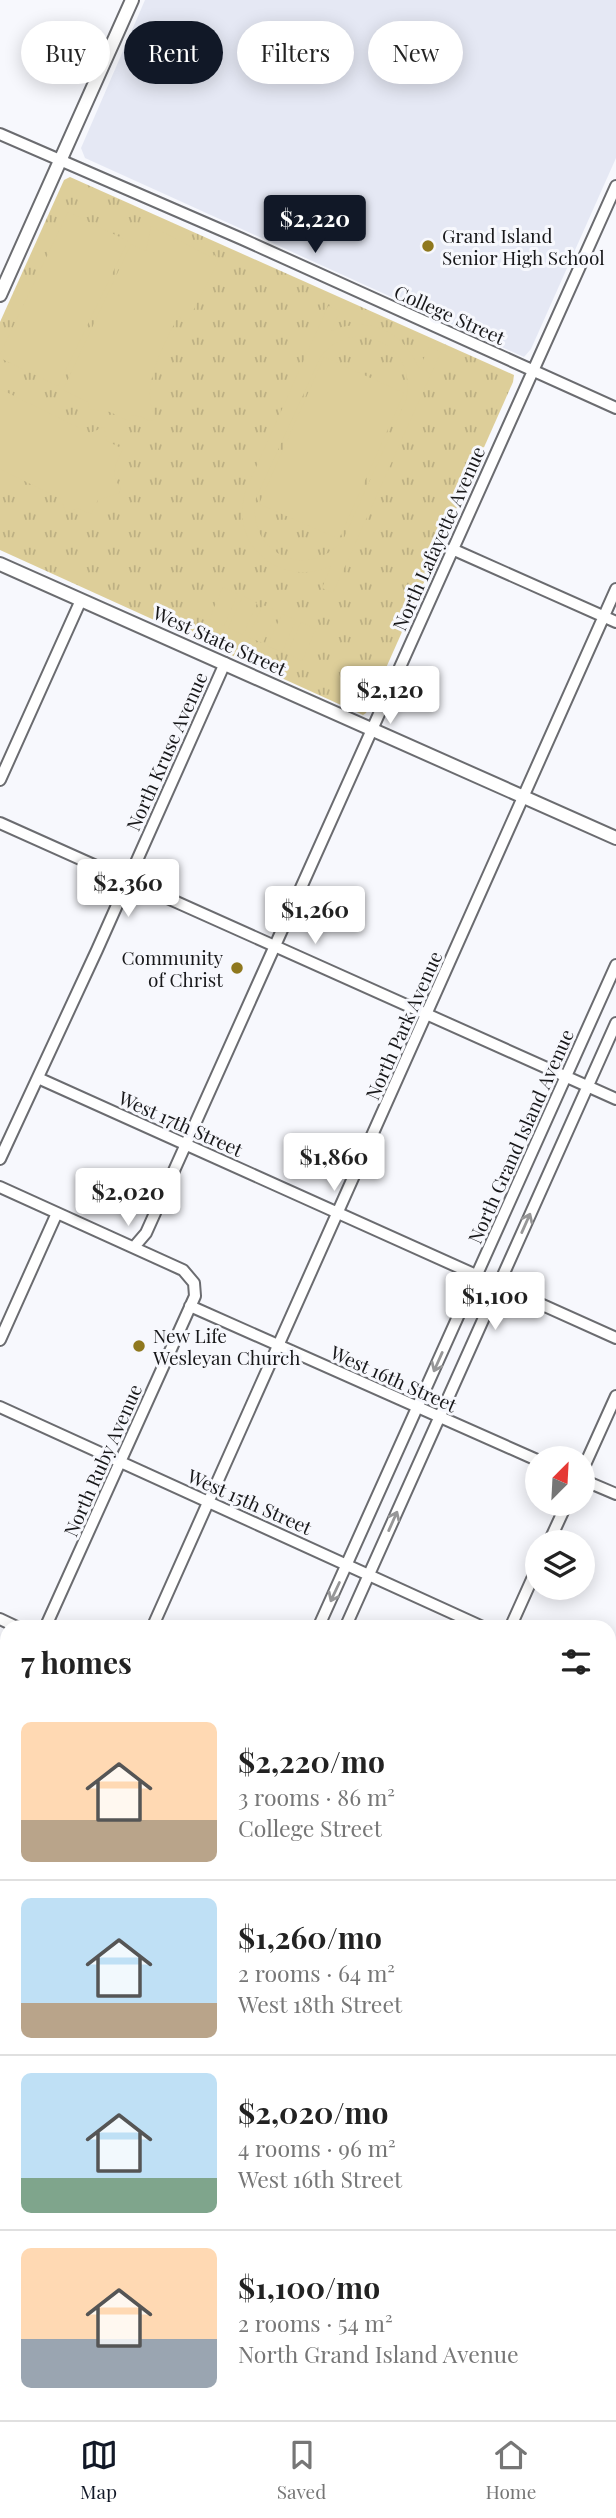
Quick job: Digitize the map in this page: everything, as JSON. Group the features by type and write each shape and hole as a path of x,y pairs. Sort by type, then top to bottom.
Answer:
{"street":[{"path":"0,295 132,0"},
{"name":"College Street","path":"0,134 616,408"},
{"name":"North Lafayette Avenue","path":"134,1247 146,1233 616,186"},
{"path":"452,549 616,622"},
{"name":"West State Street","path":"0,564 616,838"},
{"name":"North Park Avenue","path":"156,1620 616,589"},
{"path":"0,780 81,600"},
{"name":"North Kruse Avenue","path":"0,1159 225,663"},
{"path":"0,823 616,1099"},
{"name":"North Grand Island Avenue","path":"322,1620 616,964"},
{"path":"349,1620 616,1023"},
{"name":"West 17th Street","path":"38,1078 616,1338"},
{"path":"0,1187 183,1270 194,1283 195,1296 190,1306"},
{"path":"0,1340 57,1213"},
{"name":"West 16th Street","path":"190,1306 525,1455"},
{"name":"North Ruby Avenue","path":"49,1620 190,1306"},
{"path":"593,1446 616,1396"},
{"name":"West 15th Street","path":"0,1407 467,1620"},
{"path":"595,1485 616,1494"},
{"path":"514,1620 525,1595"}],"shaded area":[{"name":"Grand Island Senior High School","path":"145,0 616,0 616,158 531,349 524,357 85,158 81,148 124,49 124,84 223,84 223,21 136,21"}],"green space":[{"path":"70,177 514,375 363,715 0,550 0,322 64,180"},
{"path":"68,212 128,241 58,386 0,358 0,354"},
{"path":"151,226 211,257 215,255 218,261 187,323 178,316 161,352 150,392 155,416 153,420 132,415 129,421 110,412 89,409 88,402 63,390 131,244 146,251"},
{"path":"328,306 340,311 331,331 359,325 384,330 404,345 419,369 429,347 441,352 333,593 322,588 331,566 312,572 293,571 262,557 251,544 244,528 242,510 246,490","holes":["362,336 392,350 404,367 408,388 406,400 343,540 328,553 313,559 297,560 282,555 269,546 260,533 255,517 256,498 320,358 328,348 343,339"]},
{"path":"324,357 404,393 339,539 259,504"},
{"path":"0,389 90,433 104,427 107,441 123,449 115,468 115,478 121,488 119,493 98,500 91,514 78,508 66,513 61,499 0,469"},
{"path":"223,587 238,594 224,626 209,619"},
{"path":"243,596 257,603 243,635 228,628"},
{"path":"263,605 277,611 263,643 248,637"},
{"path":"282,614 296,620 282,652 267,646"},
{"path":"301,622 316,629 302,661 287,654"}],"place":[{"name":"Grand Island Senior High School","path":"428,246"},
{"name":"Community of Christ","path":"237,968"},
{"name":"New Life Wesleyan Church","path":"139,1346"}]}
